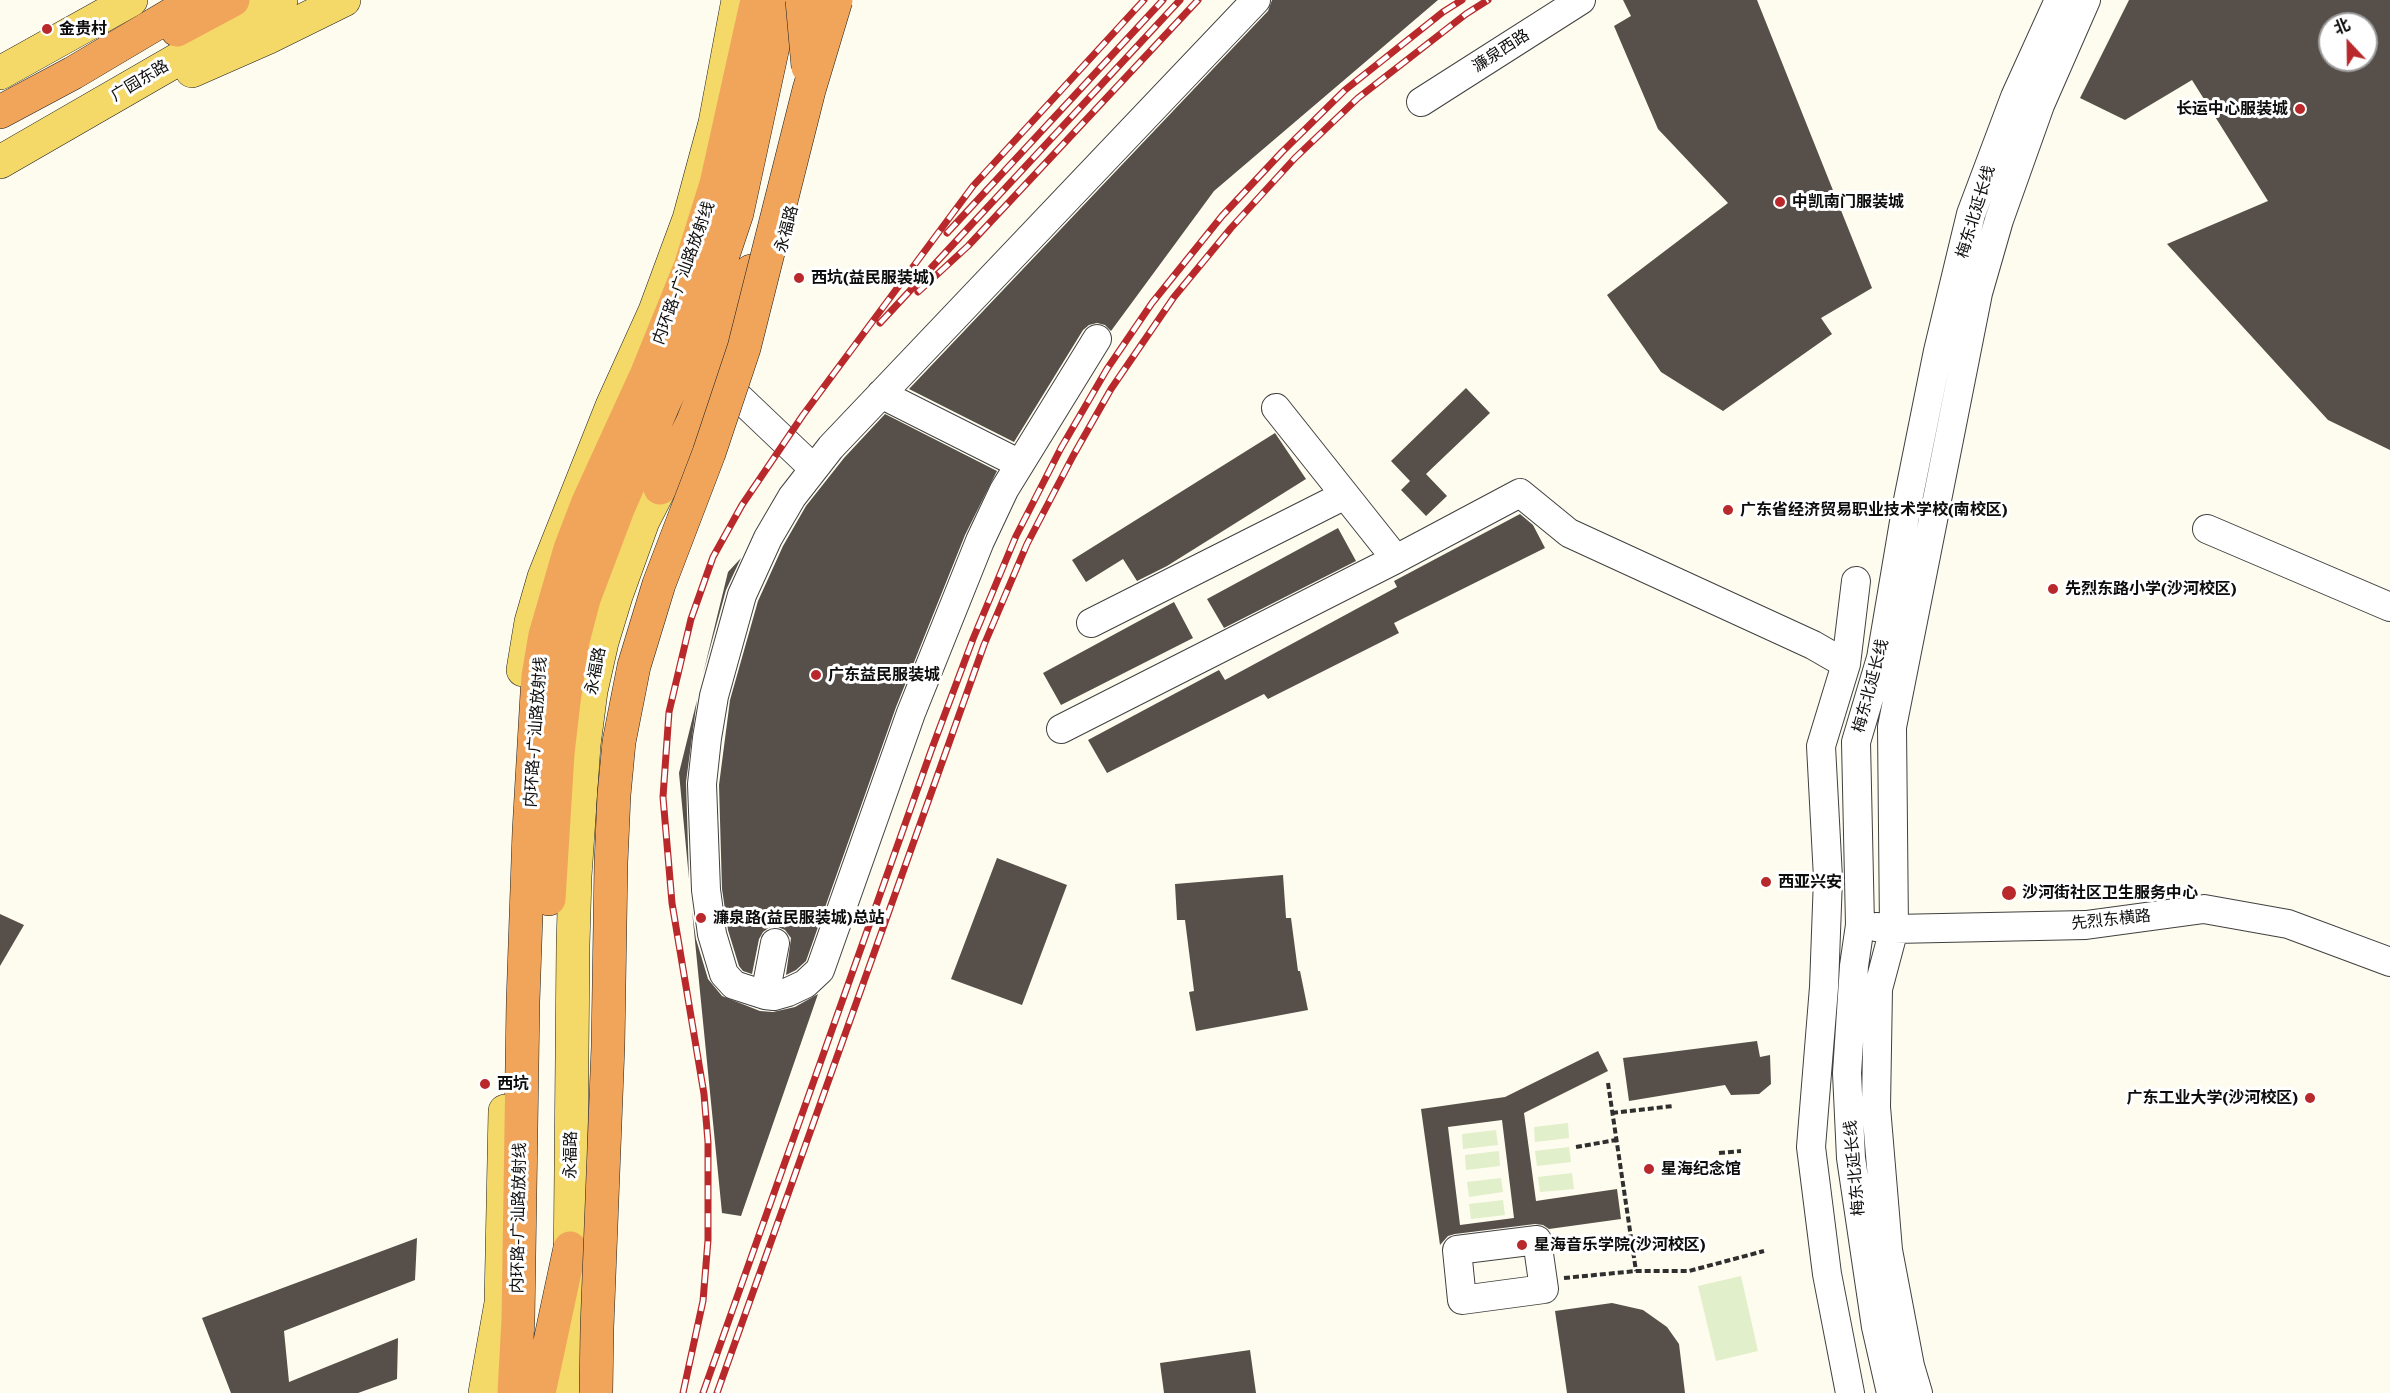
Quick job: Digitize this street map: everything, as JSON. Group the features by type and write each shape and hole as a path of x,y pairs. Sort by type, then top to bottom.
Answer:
{"highway":[{"path":"0,112 73,73 196,0"},
{"path":"73,73 150,44 233,0"},
{"path":"537,1393 536,1268 552,846 558,753 573,641 584,598 602,549 705,309 746,174 783,0"},
{"path":"802,0 809,90"},
{"path":"596,1393 608,1046 611,863 619,742 634,666 656,593 716,432 744,348 809,90 835,0"},
{"path":"660,488 693,421 738,306 772,205 835,0"},
{"name":"内环路-广汕路放射线","path":"514,1393 518,1329 523,1002 530,807 538,676 545,635 570,549 588,502 647,373 690,267 716,184 744,5"},
{"path":"537,1393 570,1248"}],"main road":[{"path":"0,73 131,0"},
{"name":"广园东路","path":"0,162 281,0"},
{"path":"82,115 267,39 344,0"},
{"name":"永福路","path":"569,1393 573,922 584,745 591,692 602,642 643,520 660,488 730,389 755,342 838,34 851,0"},
{"path":"485,1393 501,1303 507,982 522,687 531,622 562,528 612,406 655,311 689,219 744,5"}],"street":[{"path":"1097,339 1004,490 980,541 915,702 820,970 805,984 788,992 765,995 734,985 724,974 717,956 706,890 702,784 714,696 742,594 768,538 792,496 813,468 1256,0"},
{"name":"濂泉西路","path":"1421,102 1581,0"},
{"name":"梅东北延长线","path":"1918,1393 1910,1366 1888,1250 1876,1107 1878,989 1894,929 1892,727 1938,351 1971,214 2015,97 2059,0"},
{"name":"梅东北延长线","path":"1891,1393 1874,1316 1851,1158 1848,1073 1854,966 1860,925 1856,742 1917,530 1990,251 2040,105 2086,0"},
{"path":"730,389 813,468"},
{"path":"881,394 1020,464"},
{"path":"1276,408 1396,559"},
{"path":"1061,729 1520,494 1569,533 1813,645 1846,664"},
{"path":"1091,623 1345,495"},
{"path":"2207,529 2390,606"},
{"path":"1850,1393 1827,1274 1811,1147 1824,987 1827,878 1821,746 1846,664 1856,581"},
{"path":"1821,746 1856,742"},
{"name":"先烈东横路","path":"1860,925 1894,929 2086,925 2204,909 2288,924 2390,962"},
{"path":"765,995 775,943"}],"path":[{"path":"1608,1083 1636,1271"},
{"path":"1612,1113 1673,1106"},
{"path":"1576,1147 1616,1140"},
{"path":"1719,1153 1740,1151"},
{"path":"1543,1280 1636,1271 1689,1271 1764,1251"}],"green space":[{"path":"1568,1123 1569,1138 1535,1142 1534,1127"},
{"path":"1496,1130 1498,1145 1463,1149 1462,1134"},
{"path":"1569,1147 1571,1162 1537,1166 1535,1151"},
{"path":"1499,1151 1500,1166 1466,1170 1465,1155"},
{"path":"1572,1173 1574,1189 1540,1192 1538,1177"},
{"path":"1501,1178 1503,1192 1469,1197 1467,1182"},
{"path":"1503,1200 1505,1215 1471,1219 1469,1204"},
{"path":"1741,1276 1758,1351 1716,1361 1698,1286"}],"building":[{"path":"1272,0 1438,0 1214,191 1111,331 1105,325 1097,323 1083,330 1014,442 909,389 1268,11"},
{"name":"中凯南门服装城","path":"1623,0 1757,0 1872,288 1821,318 1832,334 1723,411 1661,372 1607,295 1728,203 1658,129 1614,26 1631,16"},
{"path":"2129,0 2390,0 2390,450 2328,420 2167,244 2268,201 2192,80 2125,120 2080,98"},
{"path":"1466,388 1490,413 1426,474 1447,496 1426,516 1401,490 1410,481 1391,461"},
{"path":"885,414 997,471 965,535 896,707 806,961 786,975 791,938 785,930 770,927 759,939 752,974 743,971 739,966 728,930 722,889 719,785 730,700 758,601 783,546 806,506 844,458"},
{"path":"1275,433 1306,479 1167,566 1137,581 1123,559 1086,582 1072,560"},
{"path":"1520,514 1533,525 1545,548 1394,623 1399,633 1268,699 1264,694 1107,773 1088,740 1219,670 1225,680 1397,587 1394,581"},
{"path":"1338,528 1356,561 1224,628 1207,599"},
{"path":"741,558 726,590 703,674 728,572"},
{"path":"1174,602 1193,638 1061,705 1043,673"},
{"path":"697,700 686,782 689,879 679,773"},
{"path":"997,858 1067,885 1022,1005 951,979"},
{"path":"1283,875 1286,918 1291,918 1298,971 1300,971 1308,1010 1196,1031 1189,992 1194,991 1185,920 1177,920 1175,884"},
{"path":"692,911 696,939 708,979 722,996 760,1011 773,1012 795,1007 818,994 741,1216 722,1213"},
{"path":"0,914 24,925 0,966"},
{"path":"1757,1041 1760,1057 1770,1055 1771,1084 1759,1094 1731,1095 1725,1085 1629,1101 1623,1058"},
{"path":"1598,1051 1608,1071 1524,1113 1536,1201 1617,1189 1621,1219 1549,1229 1535,1224 1455,1234 1448,1236 1440,1245 1421,1109 1505,1097","holes":["1502,1120 1514,1218 1460,1225 1448,1127"]},
{"path":"417,1238 415,1280 284,1331 289,1382 398,1338 397,1379 358,1393 231,1393 202,1318"},
{"path":"1612,1303 1643,1310 1667,1327 1679,1344 1685,1393 1567,1393 1555,1311"},
{"path":"1250,1350 1256,1393 1164,1393 1160,1363"}],"railway":[{"path":"683,1393 703,1301 708,1240 708,1142 704,1094 672,903 663,797 669,712 691,619 713,557 742,505 803,415 973,186 1144,0"},
{"path":"947,233 1163,0"},
{"path":"880,323 1180,0"},
{"path":"918,292 968,246 1198,0"},
{"path":"703,1393 973,639 1016,536 1061,448 1107,369 1152,303 1222,216 1345,90 1443,12 1462,0"},
{"path":"717,1393 984,645 1027,544 1073,456 1111,389 1174,297 1231,228 1295,158 1358,98 1466,14 1488,0"}],"place":[{"name":"金贵村","path":"47,29"},
{"name":"长运中心服装城","path":"2300,109"},
{"name":"中凯南门服装城","path":"1780,202"},
{"name":"西坑(益民服装城)","path":"799,278"},
{"name":"广东省经济贸易职业技术学校(南校区)","path":"1728,510"},
{"name":"先烈东路小学(沙河校区)","path":"2053,589"},
{"name":"广东益民服装城","path":"816,675"},
{"name":"西亚兴安","path":"1766,882"},
{"name":"沙河街社区卫生服务中心","path":"2009,893"},
{"name":"濂泉路(益民服装城)总站","path":"701,918"},
{"name":"西坑","path":"485,1084"},
{"name":"广东工业大学(沙河校区)","path":"2310,1098"},
{"name":"星海纪念馆","path":"1649,1169"},
{"name":"星海音乐学院(沙河校区)","path":"1522,1245"}]}
